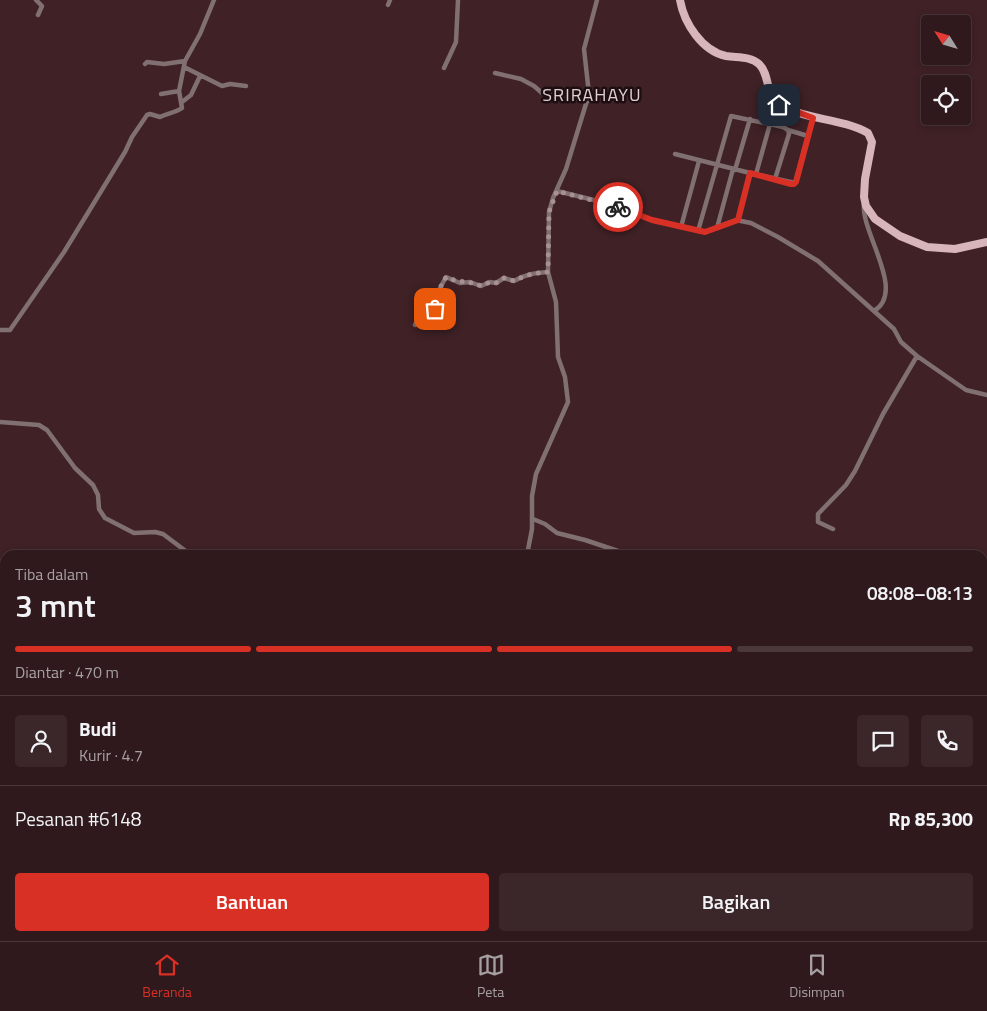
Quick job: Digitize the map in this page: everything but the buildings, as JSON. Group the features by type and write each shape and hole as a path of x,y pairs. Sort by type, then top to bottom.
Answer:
{"main road":[{"path":"680,0 689,25 705,45 720,54 748,58 762,68 769,92 775,102 784,108 813,118 858,128 868,133 872,142 865,179 864,202 875,219 900,236 927,246 955,249 987,242"}],"street":[{"path":"36,0 42,6 38,15"},
{"path":"0,330 10,330 64,252 147,115 150,114 159,118 169,112 176,112 182,108 179,91 184,67 214,0"},
{"path":"444,68 456,42 458,0"},
{"path":"528,550 532,519 532,496 536,474 562,418 568,398 565,377 558,357 556,302 548,272 549,212 566,169 588,101 589,87 584,49 598,0"},
{"path":"145,64 147,62 164,64 186,61"},
{"path":"184,67 222,86 230,84 246,86"},
{"path":"495,72 521,79 542,93 588,101"},
{"path":"182,102 191,95 200,76"},
{"path":"161,94 179,91"},
{"path":"698,230 730,116 733,115 783,127 808,136"},
{"path":"675,154 795,183 813,118"},
{"path":"717,228 750,119"},
{"path":"738,220 770,124"},
{"path":"775,179 789,134 788,130"},
{"path":"681,227 699,160"},
{"path":"557,191 602,202 652,220 705,232 738,220 751,223 811,256 894,329 901,342 916,356 966,390 987,396"},
{"path":"864,202 864,218 871,239 879,254 886,283 883,303 874,311"},
{"path":"415,326 420,315 431,318 444,293 440,288 446,277 460,283 470,282 481,286 490,282 496,283 504,278 514,281 527,274 533,275 548,272"},
{"path":"833,529 818,523 818,514 846,485 855,471 883,414 916,356"},
{"path":"0,422 44,428 53,437 75,468 93,485 98,495 100,509 106,518 134,534 155,532 163,534 184,550"},
{"path":"532,519 545,524 557,534 586,540 615,550"}],"way so far":[{"path":"435,309 444,293 440,288 442,281 446,277 460,283 470,282 481,286 490,282 496,283 501,278 514,281 527,274 533,275 548,272 549,212 557,191 618,207"}],"district":[{"name":"SRIRAHAYU","path":"592,94"}],"route":[{"path":"618,207 652,220 705,232 738,220 750,173 791,184 796,182 813,118 779,105"}]}
